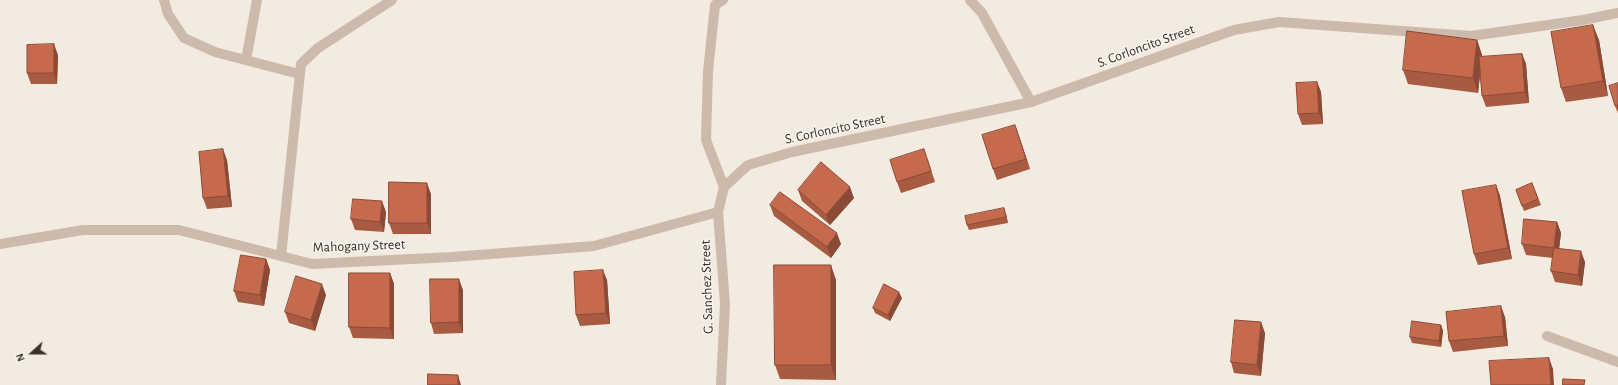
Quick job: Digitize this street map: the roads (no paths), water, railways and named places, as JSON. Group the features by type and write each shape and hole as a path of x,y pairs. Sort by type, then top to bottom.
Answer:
{"street":[{"path":"164,0 168,14 184,38 215,52 299,74"},
{"path":"246,60 257,0"},
{"path":"281,256 301,64 318,48 392,0"},
{"path":"718,212 724,186 706,140 708,71 715,5 723,0"},
{"path":"970,0 982,13 1031,102"},
{"name":"S. Corloncito Street","path":"724,186 748,165 792,152 1031,102 1234,30 1279,22 1470,36 1583,20 1618,13"},
{"name":"Mahogany Street","path":"0,244 83,230 179,230 312,264 452,257 594,246 718,212"},
{"name":"G. Sanchez Street","path":"718,212 725,304 721,385"},
{"path":"1547,336 1618,362"}]}
